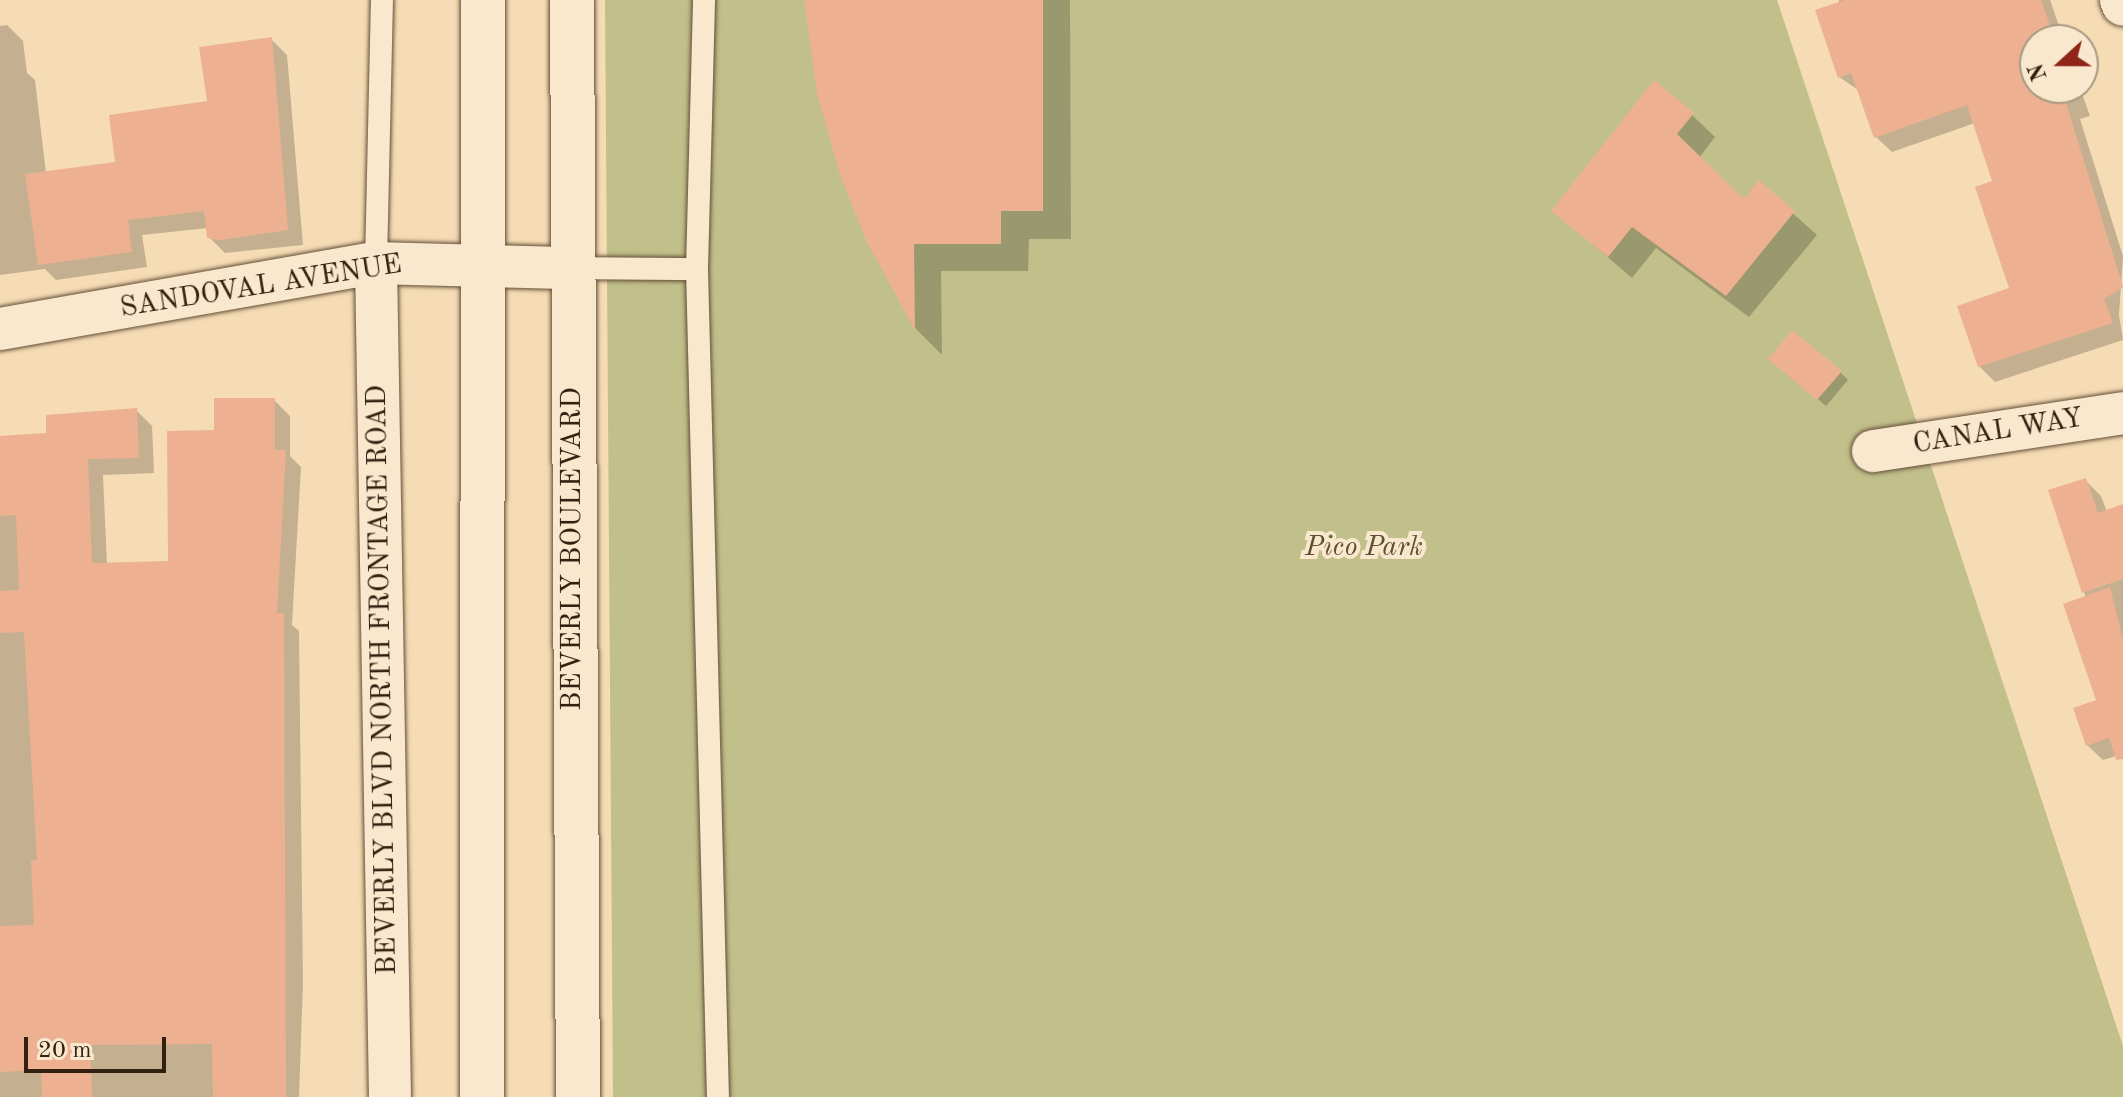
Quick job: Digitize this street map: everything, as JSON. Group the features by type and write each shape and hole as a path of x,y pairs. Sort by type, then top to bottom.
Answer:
{"main road":[{"path":"482,1097 480,263 483,0"},
{"name":"BEVERLY BOULEVARD","path":"572,0 571,268 578,1097"}],"street":[{"name":"SANDOVAL AVENUE","path":"0,329 376,263 480,263 571,268"},
{"name":"BEVERLY BLVD NORTH FRONTAGE ROAD","path":"376,263 390,1097"},
{"name":"CANAL WAY","path":"1873,451 2123,413"}],"lane":[{"path":"376,263 382,0"},
{"path":"704,0 697,269 718,1097"},
{"path":"571,268 697,269"}],"green space":[{"name":"Pico Park","path":"605,0 1777,0 2123,1046 2123,1097 613,1097"}],"building":[{"path":"804,0 1043,0 1043,211 1001,211 1001,244 914,244 915,330 866,240 840,175 817,93"},
{"path":"1845,0 2041,0 2049,24 2019,24 2019,104 2066,104 2123,287 2104,299 2113,323 1978,367 1957,306 2009,288 1975,187 1992,181 1967,105 1874,138 1851,73 1838,78 1815,10"},
{"path":"272,37 288,230 221,240 207,238 204,211 128,220 132,252 38,265 25,174 115,162 109,115 207,101 199,47"},
{"path":"1654,80 1694,113 1677,134 1744,199 1759,180 1795,211 1726,296 1632,227 1608,257 1551,211"},
{"path":"1792,330 1842,371 1817,400 1768,359"},
{"path":"214,398 275,398 275,450 286,450 277,613 284,613 286,1097 213,1097 212,1044 90,1045 92,1097 42,1097 41,1070 0,1072 0,926 34,925 31,861 37,860 24,632 0,633 0,591 19,590 16,515 0,516 0,436 46,433 46,415 137,408 139,458 88,459 92,563 168,561 167,431 214,430"},
{"path":"2086,478 2098,513 2123,504 2123,579 2082,593 2048,490"},
{"path":"2110,587 2123,640 2123,759 2116,760 2109,738 2086,746 2073,708 2096,700 2063,604"}]}
